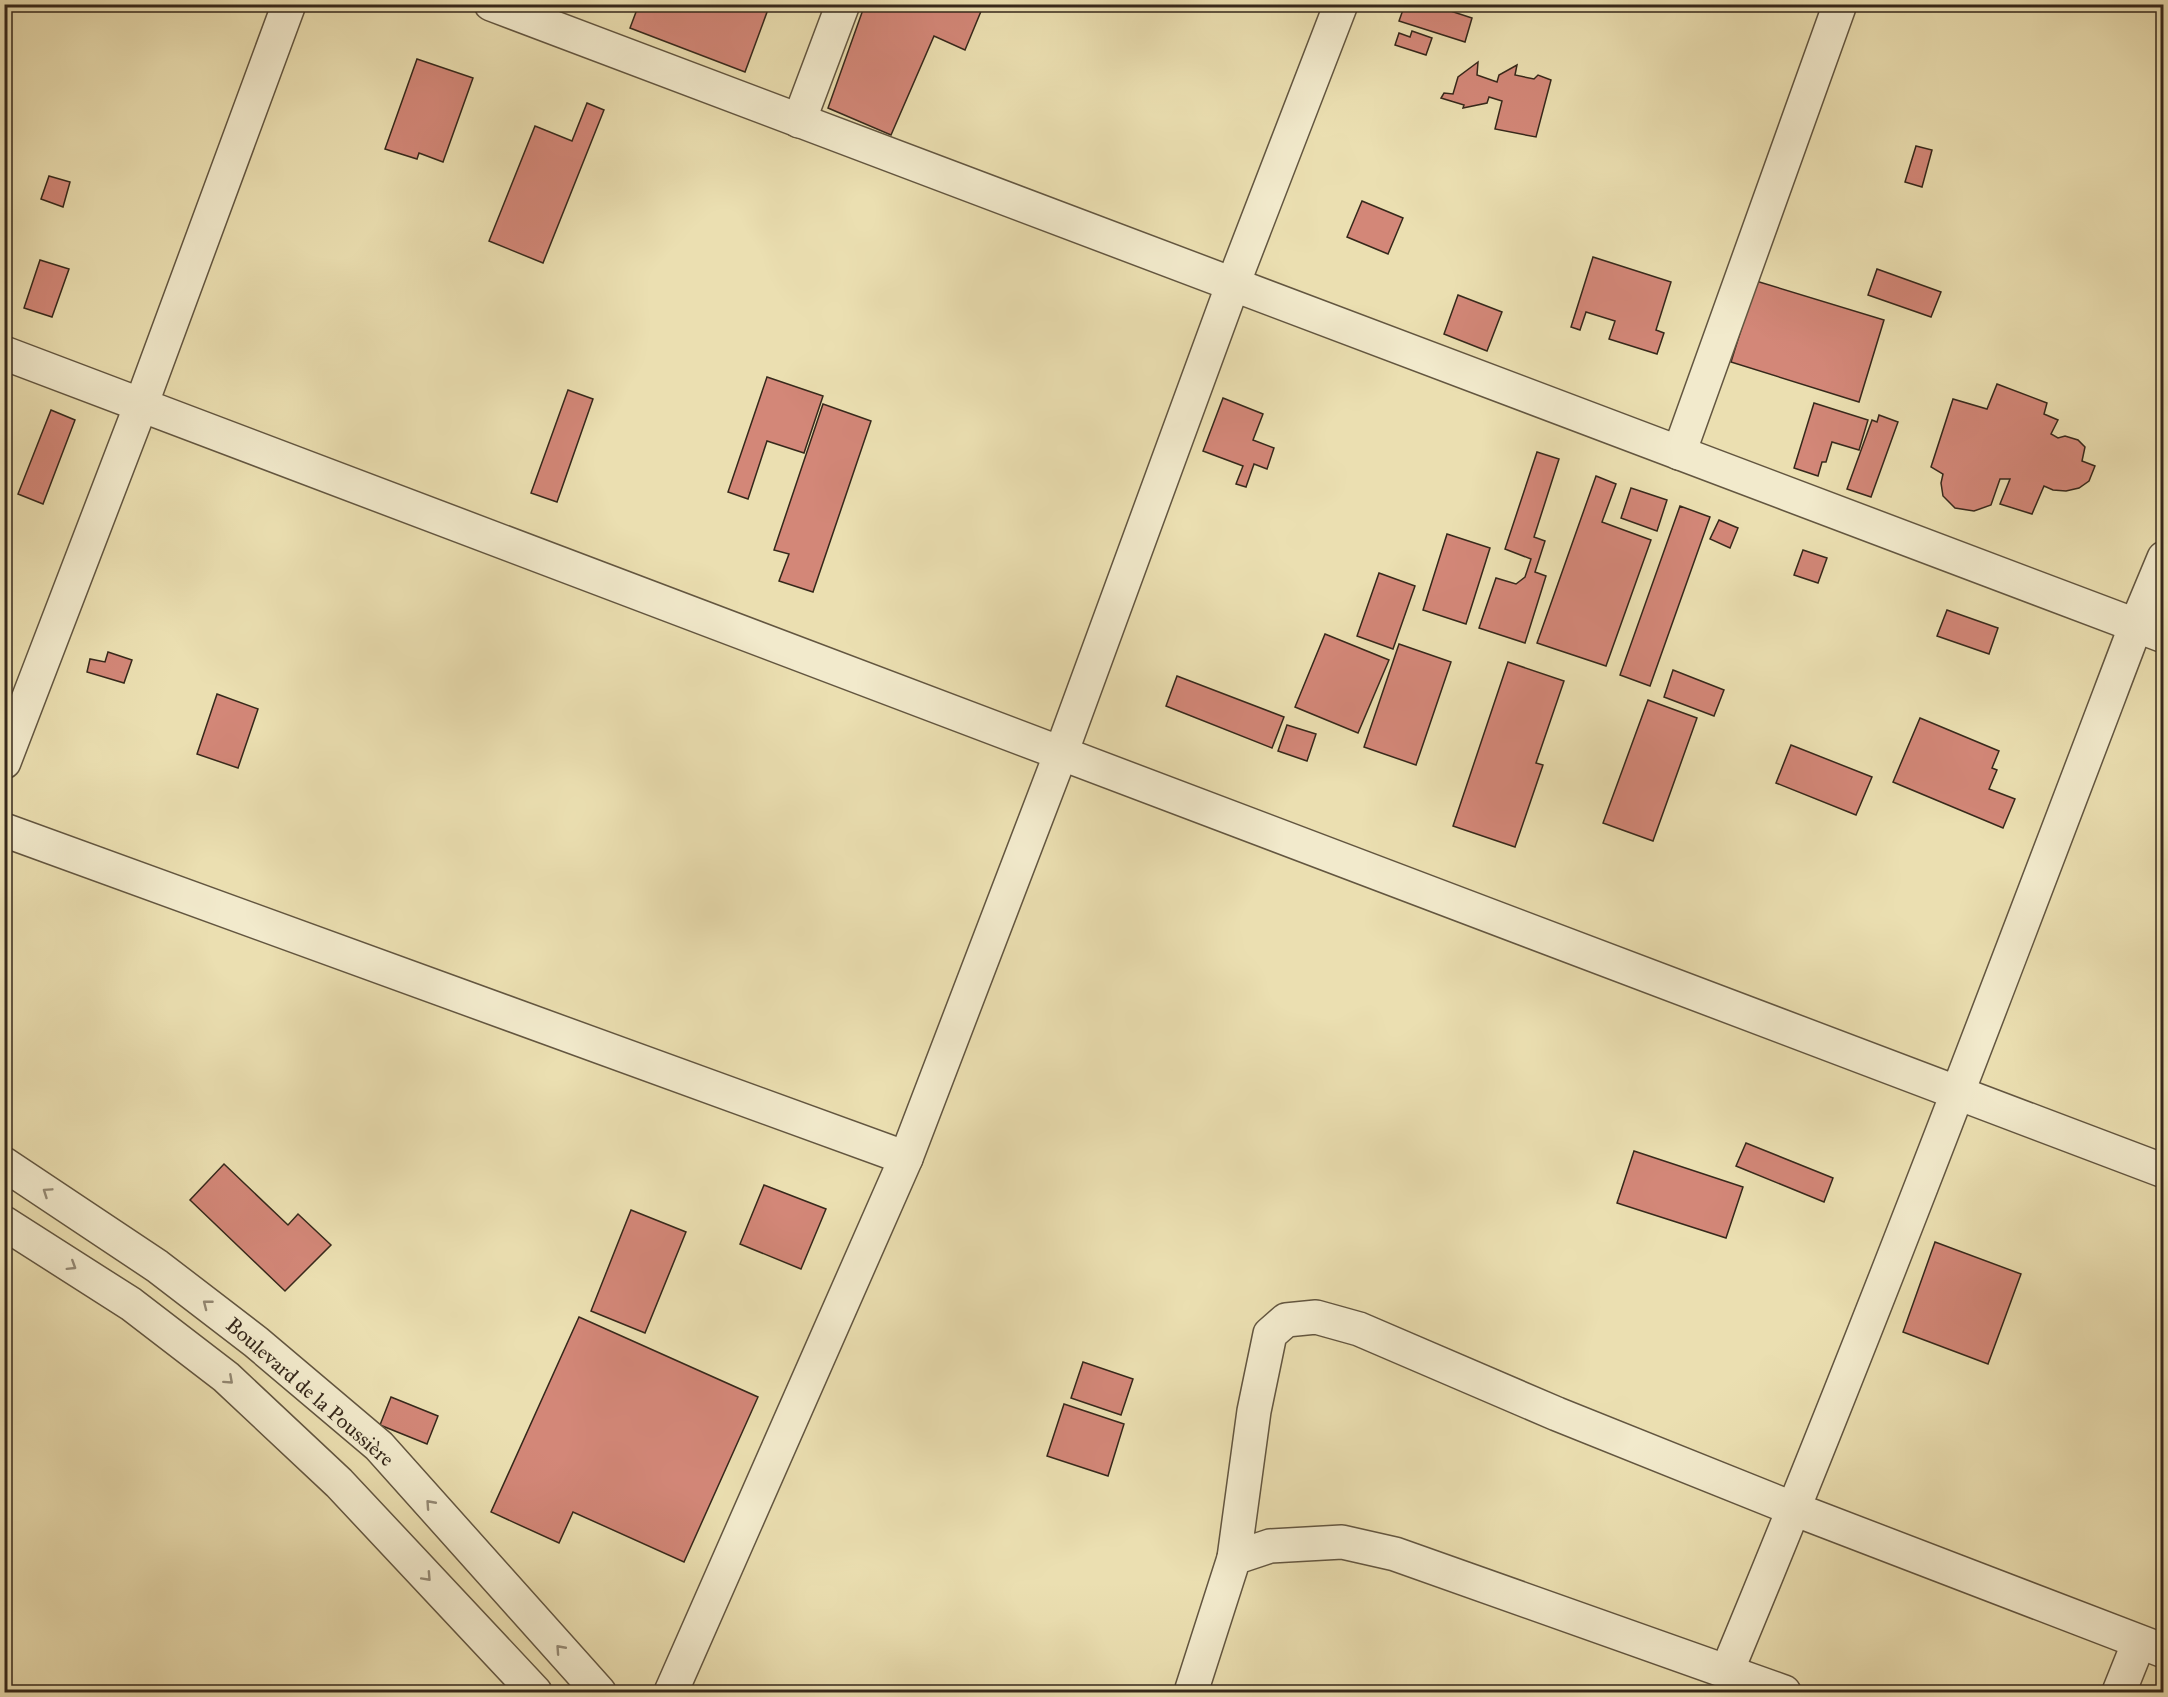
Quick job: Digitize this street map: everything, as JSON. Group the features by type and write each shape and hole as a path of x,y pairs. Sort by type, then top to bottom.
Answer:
{"street":[{"path":"4,762 141,405 289,4"},
{"path":"491,4 2150,630"},
{"path":"799,121 843,4"},
{"path":"671,1692 906,1158 1061,753 1233,284 1341,4"},
{"path":"1679,453 1840,4"},
{"path":"4,353 2163,1171"},
{"path":"1727,1671 1959,1094 2150,630 2163,558"},
{"path":"4,830 906,1158"},
{"name":"Boulevard de la Poussière","path":"4,1164 157,1266 256,1342 379,1446 599,1692"},
{"name":"Boulevard de la Poussière","path":"4,1223 131,1304 226,1377 339,1483 535,1692"},
{"path":"1191,1692 1234,1558 1254,1411 1270,1334 1286,1320 1316,1317 1359,1329 1557,1414 1794,1509 2151,1646 2120,1692"},
{"path":"1234,1558 1270,1546 1342,1542 1395,1554 1784,1692"}],"building":[{"path":"639,4 770,4 745,72 630,28"},
{"path":"865,4 984,4 965,50 934,36 891,135 828,108"},
{"path":"1405,4 1429,4 1472,18 1465,42 1399,21"},
{"path":"1412,31 1432,38 1426,55 1395,45 1399,33 1410,37"},
{"path":"417,59 473,78 443,162 419,153 417,159 385,149"},
{"path":"1478,62 1477,75 1497,82 1499,75 1517,65 1515,75 1534,79 1538,75 1551,80 1536,137 1495,129 1502,101 1489,97 1487,103 1463,108 1464,105 1441,98 1444,93 1453,94 1458,77"},
{"path":"587,103 604,110 543,263 489,241 535,126 572,141"},
{"path":"1916,146 1932,150 1922,187 1905,182"},
{"path":"49,176 70,182 63,207 41,199"},
{"path":"1362,201 1403,218 1388,254 1347,237"},
{"path":"1593,257 1671,282 1656,330 1664,333 1657,354 1609,339 1615,321 1586,312 1580,330 1571,327"},
{"path":"40,260 69,269 52,317 24,308"},
{"path":"1877,269 1941,292 1931,317 1868,295"},
{"path":"1756,281 1884,320 1859,402 1731,362"},
{"path":"1458,295 1502,312 1487,351 1444,334"},
{"path":"767,377 823,396 804,453 767,441 748,499 728,492"},
{"path":"1997,384 2047,403 2044,414 2058,420 2051,434 2058,438 2065,436 2078,440 2085,447 2082,461 2095,466 2089,481 2079,488 2066,491 2053,490 2044,486 2032,514 2000,504 2010,479 2000,479 1991,505 1974,511 1955,508 1943,496 1941,483 1943,474 1931,467 1953,399 1987,409"},
{"path":"568,390 593,399 557,502 531,493"},
{"path":"1223,398 1263,414 1253,440 1274,448 1267,469 1254,464 1246,487 1236,484 1243,466 1203,451"},
{"path":"1814,403 1868,420 1859,450 1832,442 1826,462 1822,462 1818,476 1794,468"},
{"path":"823,404 871,421 813,592 779,581 789,554 774,550"},
{"path":"51,410 75,420 43,504 18,494"},
{"path":"1879,415 1898,422 1871,497 1847,489 1872,420 1877,422"},
{"path":"1537,452 1559,459 1534,537 1545,541 1535,572 1546,576 1525,643 1479,628 1496,578 1516,584 1525,577 1531,559 1505,549"},
{"path":"1596,476 1616,484 1602,522 1651,540 1606,666 1537,643"},
{"path":"1631,488 1667,500 1657,531 1621,518"},
{"path":"1680,506 1710,517 1650,686 1620,675"},
{"path":"1719,520 1738,528 1730,548 1710,539"},
{"path":"1447,534 1490,548 1466,624 1423,610"},
{"path":"1803,550 1827,558 1818,583 1794,575"},
{"path":"1379,573 1415,586 1393,649 1357,636"},
{"path":"1947,610 1998,628 1989,654 1937,636"},
{"path":"1325,634 1389,660 1358,733 1295,707"},
{"path":"1399,644 1451,662 1416,765 1364,747"},
{"path":"108,652 132,660 124,683 87,672 90,659 105,662"},
{"path":"1508,662 1564,681 1536,763 1543,765 1515,847 1453,826"},
{"path":"1673,670 1724,690 1714,716 1664,697"},
{"path":"1177,676 1284,717 1272,748 1166,706"},
{"path":"217,694 258,709 238,768 197,754"},
{"path":"1648,700 1697,718 1653,841 1603,823"},
{"path":"1920,718 1999,751 1992,768 1997,770 1989,789 2015,799 2003,828 1893,782"},
{"path":"1287,725 1316,734 1307,761 1278,751"},
{"path":"1791,745 1872,777 1856,815 1776,783"},
{"path":"1746,1143 1833,1178 1824,1202 1736,1166"},
{"path":"1634,1151 1743,1187 1726,1238 1617,1203"},
{"path":"224,1164 288,1225 298,1214 331,1245 285,1291 190,1200"},
{"path":"764,1185 826,1209 801,1269 740,1244"},
{"path":"631,1210 686,1232 645,1333 591,1311"},
{"path":"1935,1242 2021,1274 1988,1364 1903,1332"},
{"path":"579,1317 758,1397 684,1562 573,1512 559,1543 491,1512"},
{"path":"1083,1362 1133,1379 1121,1415 1071,1398"},
{"path":"391,1397 438,1416 427,1444 380,1425"},
{"path":"1064,1404 1124,1424 1108,1476 1047,1456"}]}
